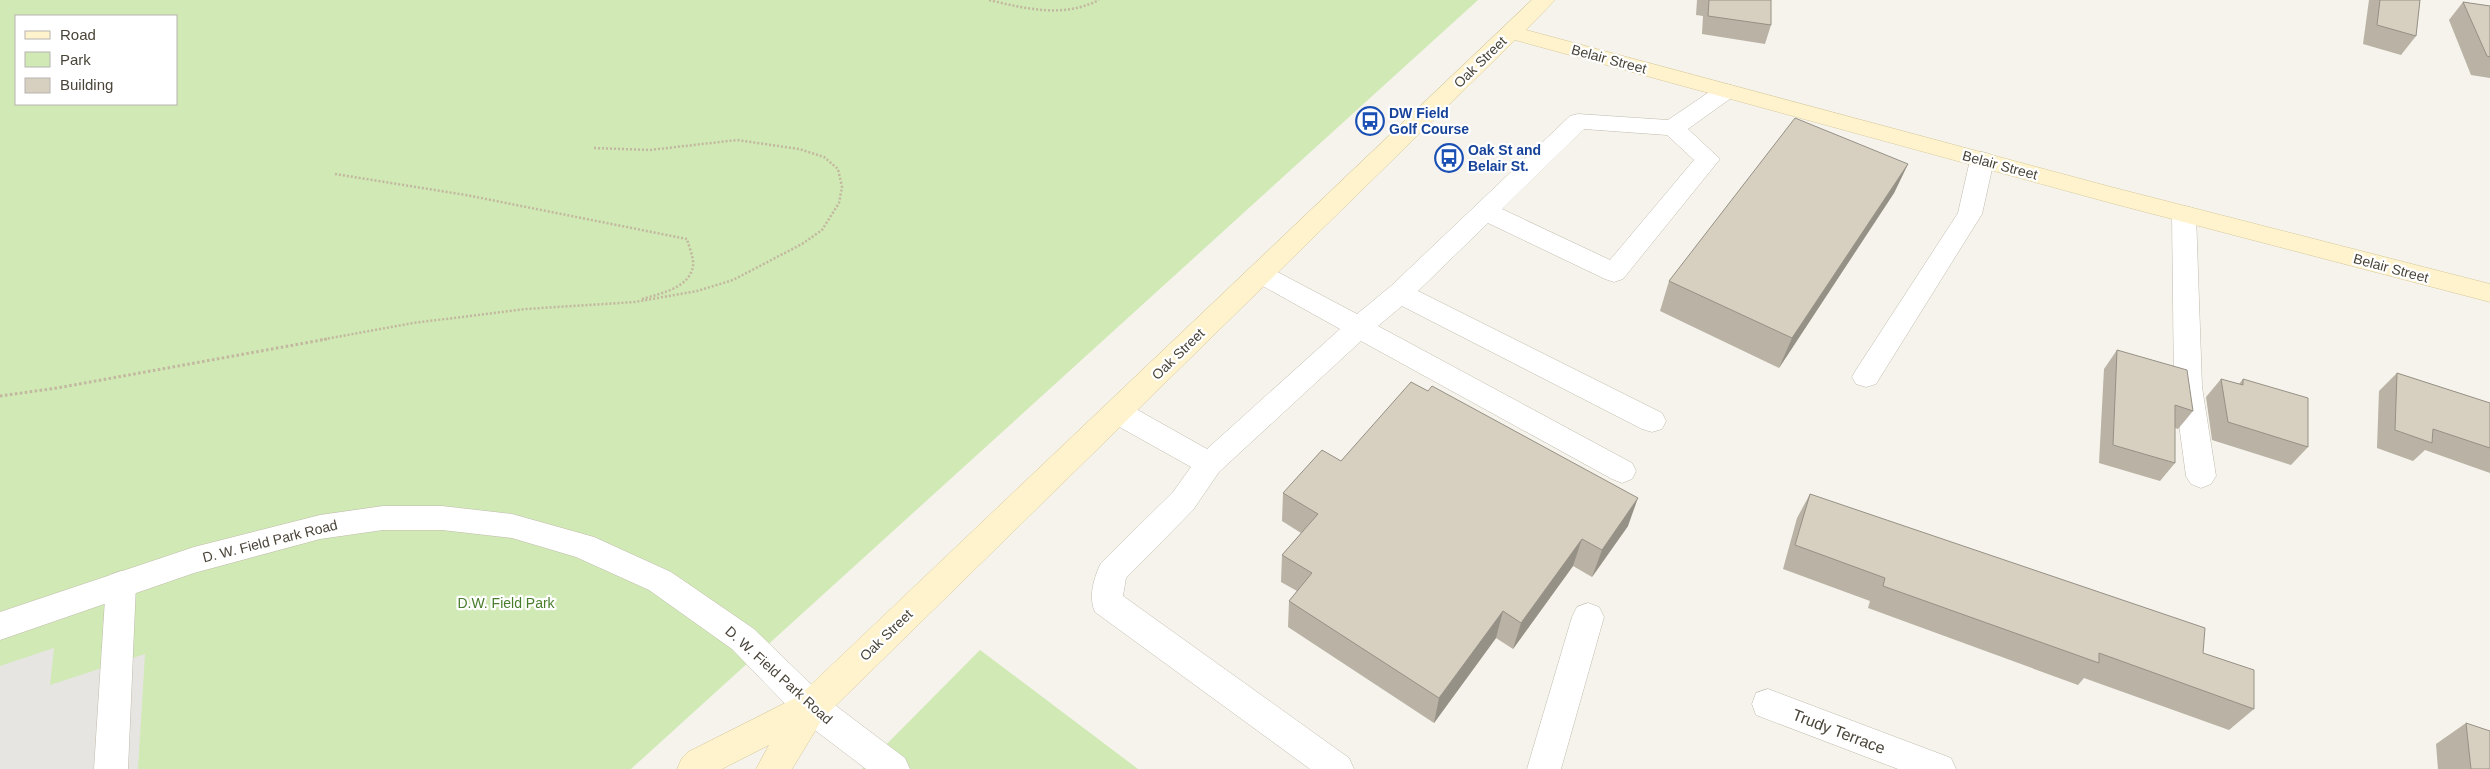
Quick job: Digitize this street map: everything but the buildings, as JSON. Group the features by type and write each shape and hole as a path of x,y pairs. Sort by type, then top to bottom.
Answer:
{"main road":[{"name":"Oak Street","path":"773,769 811,707 1544,0"},
{"name":"Belair Street","path":"1510,32 2184,214 2490,293"},
{"name":"Oak Street","path":"694,769 700,763 811,707"}],"street":[{"path":"1673,128 1726,91"},
{"path":"1337,769 1106,602 1112,572 1183,502 1209,464 1359,327 1400,293 1485,210 1578,121 1673,128 1708,159 1614,273 1485,210"},
{"path":"1866,377 1970,214 1982,160"},
{"path":"2184,214 2188,387 2201,476"},
{"path":"1262,274 1622,471"},
{"path":"1400,293 1652,421"},
{"path":"1117,412 1209,464"},
{"name":"D. W. Field Park Road","path":"0,626 194,560 320,527 383,518 442,518 512,526 583,546 660,581 743,639 811,707 893,769"},
{"path":"111,769 121,584"},
{"path":"1544,769 1588,618"},
{"name":"Trudy Terrace","path":"1768,704 1939,769"}],"path":[{"path":"989,0 1029,9 1058,11 1077,9 1099,0"},
{"path":"0,396 57,388 413,323 526,309 635,302 697,291 733,280 802,244 822,230 839,203 842,187 838,169 824,157 799,149 737,140 658,150 594,148"},
{"path":"335,174 466,196 687,239 693,264 691,274 674,288 635,302"}],"green space":[{"name":"D.W. Field Park","path":"0,0 1478,0 631,769 0,769"},
{"path":"980,650 1138,769 862,769"}],"shaded area":[{"path":"54,648 50,685 145,654 138,769 0,769 0,666"}],"place":[{"name":"DW Field Golf Course","path":"1370,121"},
{"name":"Oak St and Belair St.","path":"1449,158"}]}
